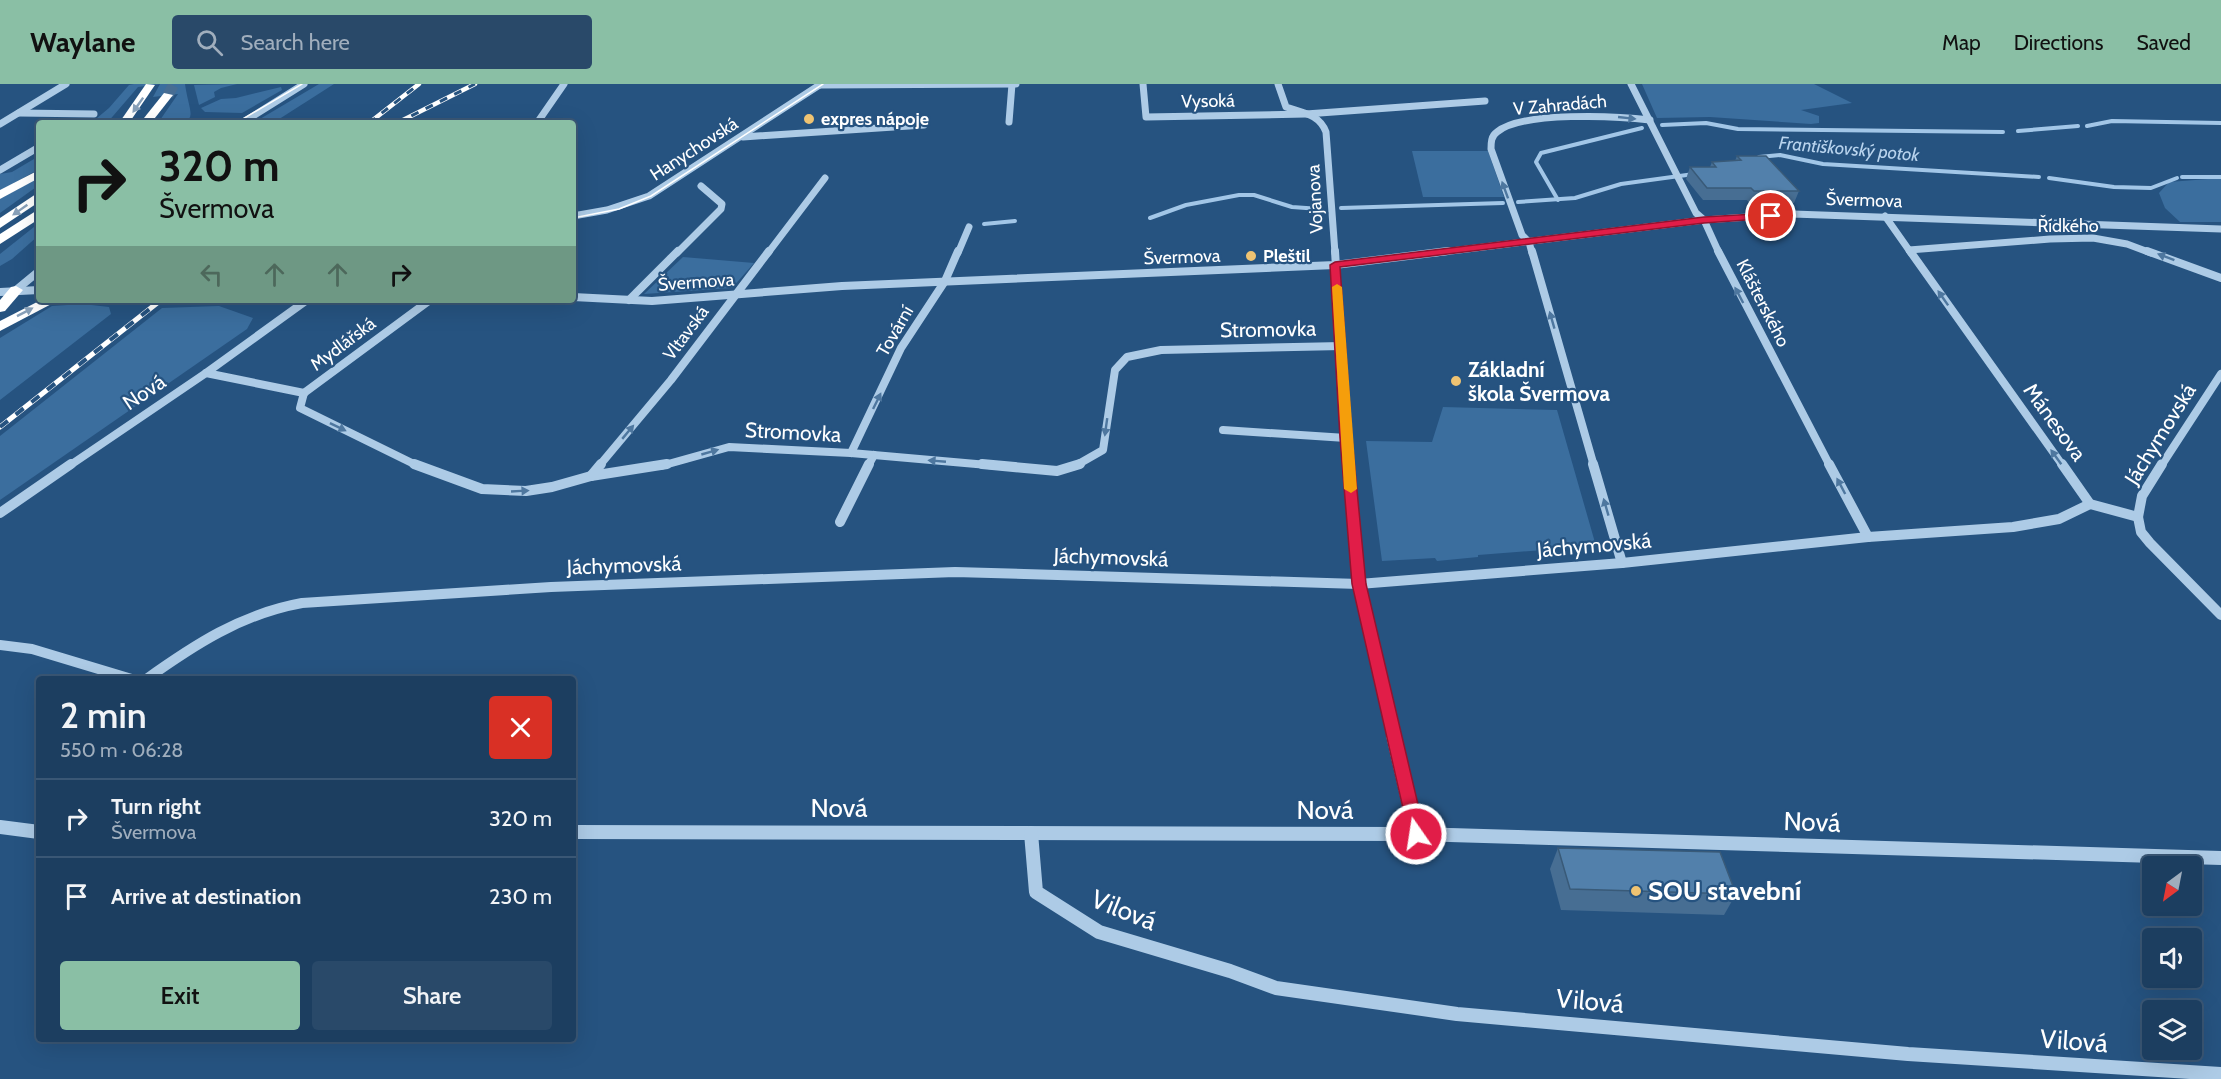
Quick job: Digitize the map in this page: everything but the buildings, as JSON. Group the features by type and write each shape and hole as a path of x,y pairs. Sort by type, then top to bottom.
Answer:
{"highway":[{"path":"126,120 150,86"},
{"path":"147,120 168,95"},
{"path":"0,195 36,175"},
{"path":"0,224 36,198"},
{"path":"0,240 36,215"},
{"path":"0,308 16,290"},
{"path":"0,327 45,303"}],"street":[{"path":"0,124 66,84"},
{"path":"247,120 304,84"},
{"path":"539,120 564,84"},
{"path":"820,85 1014,84 1009,122"},
{"name":"Vysoká","path":"1143,84 1146,117 1306,114 1485,101"},
{"path":"1278,84 1286,107 1306,114"},
{"name":"Klášterského","path":"1631,84 1696,213 1704,220 1733,283 1868,537"},
{"name":"Hanychovská","path":"576,215 608,210 649,196 820,85"},
{"path":"19,113 93,114 83,120"},
{"name":"Vojanova","path":"1306,114 1320,119 1326,126 1329,142 1346,438 1359,584 1416,834"},
{"name":"V Zahradách","path":"1622,563 1529,242 1522,235 1491,149 1494,133 1513,124 1599,115 1650,120"},
{"path":"740,137 924,126"},
{"path":"0,170 36,149"},
{"name":"Vltavská","path":"591,476 671,380 825,178"},
{"path":"629,300 658,274 721,209 722,204 701,186"},
{"name":"Švermova","path":"576,297 629,300 945,281 1335,265 1704,220 1793,214 2221,229"},
{"name":"Mánesova","path":"1885,216 2090,504"},
{"name":"Tovární","path":"851,453 901,348 945,281 969,227"},
{"name":"Řídkého","path":"1909,250 2050,239 2093,238 2136,247 2221,278"},
{"path":"16,290 36,273"},
{"path":"0,292 36,290"},
{"name":"Nová","path":"0,513 206,373 303,303"},
{"name":"Mydlářská","path":"304,393 426,303"},
{"name":"Stromovka","path":"304,393 300,408 410,463 482,489 526,491 552,487 591,476 654,468 729,447 851,453 1058,471 1082,464 1103,450 1115,369 1126,357 1161,350 1342,346"},
{"path":"206,373 304,393"},
{"name":"Jáchymovská","path":"2138,517 2142,496 2221,374"},
{"path":"1222,430 1346,438"},
{"path":"840,522 874,455"},
{"path":"2090,504 2138,517 2141,532 2150,543 2221,615"},
{"name":"Jáchymovská","path":"151,676 198,642 237,621 272,608 302,603 551,587 955,572 1359,584 1622,563 1868,537 2013,527 2059,519 2090,504"},
{"path":"0,645 32,649 122,676"},
{"path":"0,827 36,832"},
{"name":"Nová","path":"576,832 1416,834 2221,858"},
{"name":"Vilová","path":"1031,833 1036,892 1099,932 1230,971 1276,988 1457,1014 1908,1054 2221,1074"}],"shaded area":[{"path":"160,84 185,84 190,117 188,120 160,120 178,94 153,97"},
{"path":"160,84 138,87 110,120 95,120 109,108 129,85"},
{"path":"237,84 221,88 214,92 215,97 199,105 194,85"},
{"path":"319,84 334,84 278,120 258,120"},
{"path":"1642,84 1814,84 1852,103 1801,110 1819,116 1819,123 1811,124 1710,117 1657,118"},
{"path":"281,87 282,90 242,113 205,112 201,108 221,99 236,98"},
{"path":"1412,151 1488,151 1504,197 1423,197"},
{"path":"36,158 36,171 0,191 0,174 12,172"},
{"path":"2221,178 2221,222 2180,222 2165,208 2159,193 2169,182"},
{"path":"36,179 36,187 0,213 0,199"},
{"path":"36,225 36,238 12,259 0,266 0,254"},
{"path":"683,257 754,263 732,288 644,294"},
{"path":"83,304 109,307 111,314 0,400 0,338 52,306"},
{"path":"219,306 253,318 247,329 0,500 0,436 162,308"},
{"path":"1443,407 1557,410 1596,546 1478,555 1478,557 1437,561 1435,558 1382,561 1366,441 1432,442"}],"waterway":[{"path":"2087,126 2112,121 2221,123"},
{"path":"1662,125 1706,123 1738,129 2003,132"},
{"path":"2018,131 2078,126"},
{"path":"1558,199 1536,162 1541,153 1642,128"},
{"name":"Františkovský potok","path":"1759,157 1780,155 1823,164 2039,177"},
{"name":"Františkovský potok","path":"1558,199 1575,198 1621,184 1694,174"},
{"name":"Františkovský potok","path":"2182,177 2221,177"},
{"name":"Františkovský potok","path":"2049,178 2114,187 2151,188 2177,178"},
{"name":"Františkovský potok","path":"1150,218 1186,205 1239,195 1254,195 1292,207 1320,209"},
{"name":"Františkovský potok","path":"1518,202 1558,199"},
{"name":"Františkovský potok","path":"1341,208 1503,203"},
{"name":"Františkovský potok","path":"984,224 1015,221"}],"tunnel":[{"path":"168,95 174,84"}],"tram line":[{"path":"241,120 302,84"},
{"path":"576,217 619,209 651,196 823,84"}],"railway":[{"path":"373,120 419,84"},
{"path":"403,120 475,84"},
{"path":"0,427 157,303"}],"slow traffic":[{"path":"1337,287 1351,489"}],"place":[{"name":"expres nápoje","path":"809,119"},
{"name":"Pleštil","path":"1251,256"},
{"name":"Základní škola Švermova","path":"1456,381"},
{"name":"SOU stavební","path":"1636,891"}],"route":[{"path":"1416,834 1359,584 1346,438 1342,346 1335,265 1704,220 1771,216"}]}
